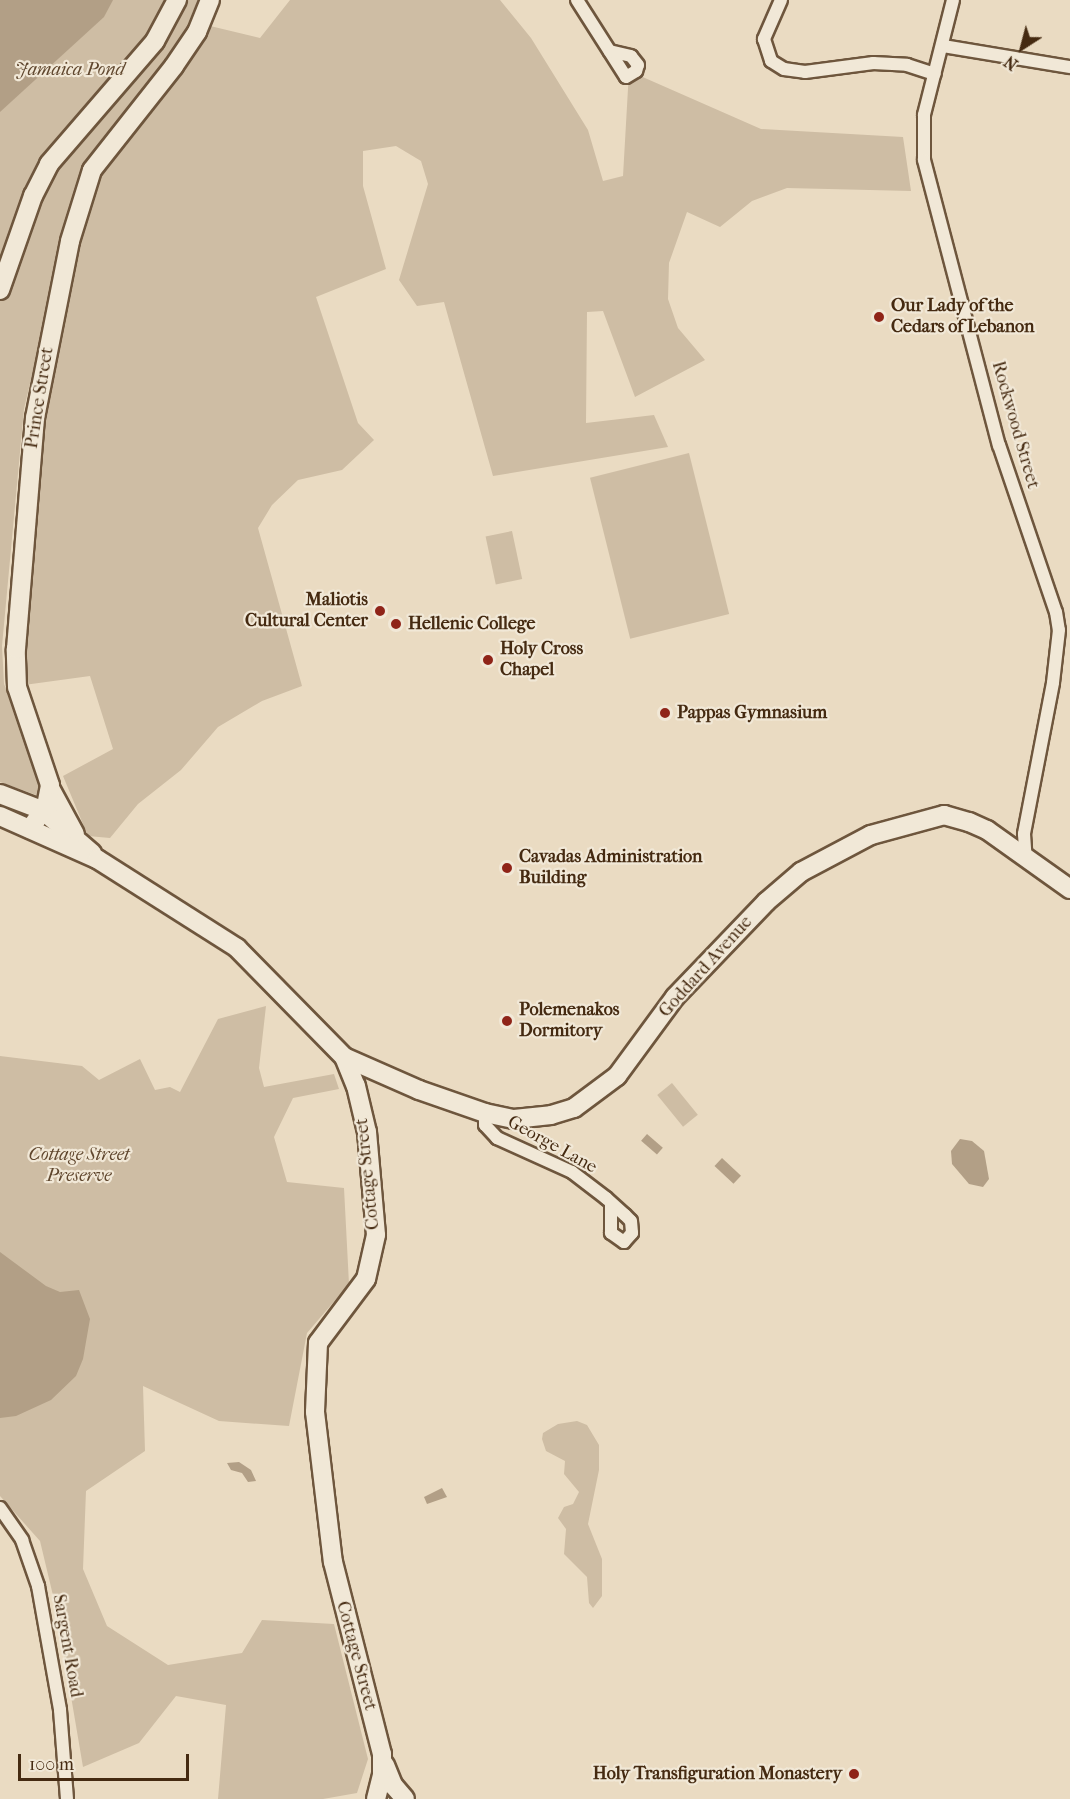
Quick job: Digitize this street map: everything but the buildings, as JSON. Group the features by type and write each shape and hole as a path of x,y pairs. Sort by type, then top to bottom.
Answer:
{"main road":[{"path":"0,290 33,196 49,164 155,40 177,0"},
{"name":"Prince Street","path":"76,836 50,788 48,773 17,687 16,649 35,417 70,241 92,170 174,66 197,32 210,0"},
{"path":"30,829 42,810 50,788"},
{"path":"0,794 42,810 76,836 97,859"},
{"name":"Goddard Avenue","path":"344,1057 419,1090 485,1113 514,1119 562,1113 592,1096 628,1064 675,997 766,902 801,872 871,836 944,815 987,830 1026,861 1070,889"},
{"path":"0,816 97,859"},
{"name":"Cottage Street","path":"97,859 237,948 344,1057 367,1132 376,1234 366,1279 318,1343 315,1412 333,1562 382,1754 390,1779 405,1799"},
{"name":"Cottage Street","path":"376,1799 382,1775 382,1754"}],"street":[{"path":"577,0 610,51"},
{"path":"781,0 764,39 771,61 784,69 805,72 907,64 935,74"},
{"name":"Rockwood Street","path":"953,0 924,116 924,160 999,445 1056,612 1059,630 1053,683 1024,834 1026,861"},
{"path":"943,46 1070,67"},
{"name":"George Lane","path":"485,1113 485,1125 504,1142 572,1172 612,1204"},
{"name":"Sargent Road","path":"0,1508 22,1540 38,1586 60,1710 67,1799"}],"green space":[{"name":"Jamaica Pond","path":"0,0 198,0 186,28 160,70 113,126 78,181 24,409 2,646 4,684 43,775 39,796 0,782"},
{"path":"290,0 500,0 531,38 588,130 603,181 623,176 629,71 761,129 903,137 911,191 787,188 752,201 720,227 687,212 669,263 668,299 678,328 705,360 635,397 603,311 587,312 586,423 654,415 668,447 493,476 444,302 417,306 399,280 428,184 421,161 396,146 363,151 363,186 386,269 316,297 358,423 374,440 342,470 298,480 272,505 258,528 302,686 262,701 218,727 181,770 138,804 110,838 88,836 63,776 113,749 90,676 24,685 45,409 78,228 103,166 206,25 260,38"},
{"path":"689,453 729,614 630,639 590,478"},
{"path":"512,531 522,579 496,585 486,537"},
{"name":"Cottage Street Preserve","path":"266,1006 259,1068 264,1087 334,1074 339,1089 293,1098 274,1137 287,1182 344,1188 349,1284 307,1333 289,1426 219,1421 143,1386 145,1451 86,1491 83,1569 107,1626 168,1665 242,1653 262,1620 334,1624 368,1759 357,1793 323,1799 218,1799 226,1705 176,1696 139,1743 83,1767 56,1608 40,1541 0,1496 0,1056 82,1066 99,1080 140,1059 155,1090 170,1087 180,1092 218,1019"},
{"path":"672,1083 698,1115 683,1127 657,1095"},
{"path":"577,1421 587,1425 599,1445 599,1470 588,1524 602,1559 602,1596 593,1608 589,1603 587,1577 564,1554 566,1529 558,1518 564,1507 573,1504 579,1492 564,1474 565,1461 546,1451 542,1439 543,1433 558,1424"}],"shaded area":[{"name":"Jamaica Pond","path":"0,0 113,0 104,17 0,112"},
{"path":"647,1134 663,1148 657,1155 641,1141"},
{"path":"960,1139 972,1141 984,1151 989,1179 983,1187 969,1184 952,1164 951,1151"},
{"path":"722,1158 741,1176 734,1184 714,1166"},
{"path":"0,1252 46,1286 60,1292 79,1290 90,1319 83,1359 76,1376 51,1400 16,1416 0,1418"},
{"path":"239,1462 251,1470 256,1481 248,1482 242,1473 231,1470 227,1463"},
{"path":"442,1488 447,1497 427,1504 424,1497"}],"place":[{"name":"Our Lady of the Cedars of Lebanon","path":"879,317"},
{"name":"Maliotis Cultural Center","path":"380,611"},
{"name":"Hellenic College","path":"396,624"},
{"name":"Holy Cross Chapel","path":"488,660"},
{"name":"Pappas Gymnasium","path":"665,713"},
{"name":"Cavadas Administration Building","path":"507,868"},
{"name":"Polemenakos Dormitory","path":"507,1021"},
{"name":"Holy Transfiguration Monastery","path":"854,1774"}]}
